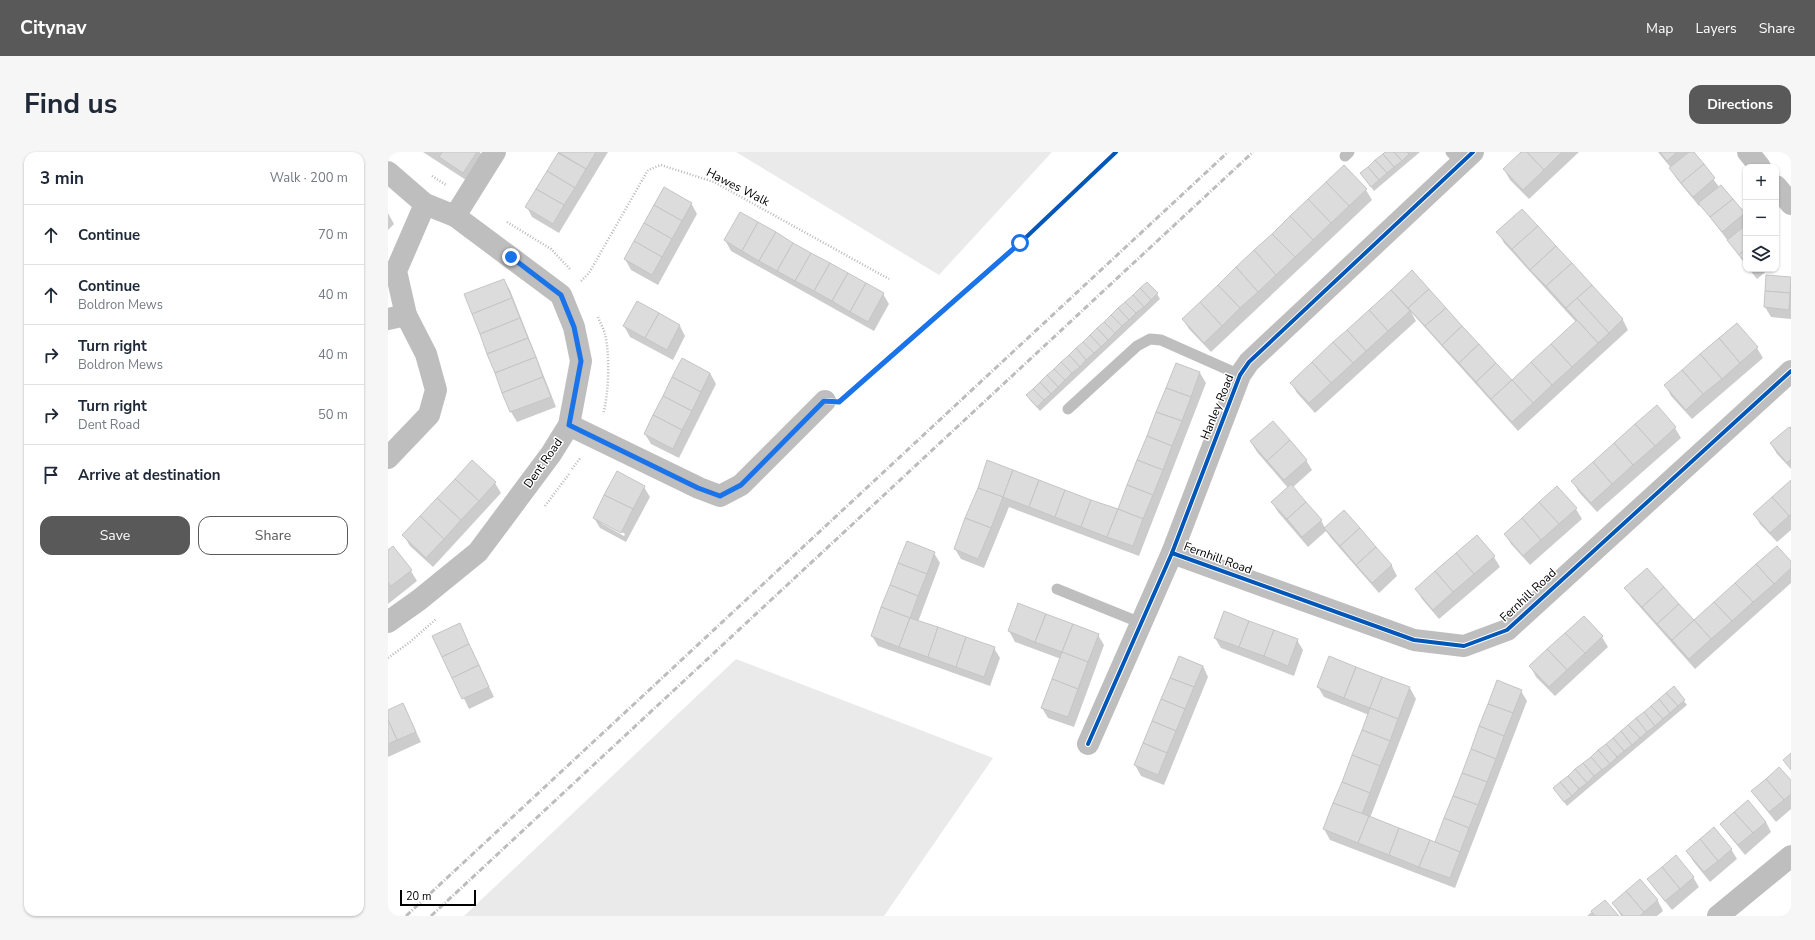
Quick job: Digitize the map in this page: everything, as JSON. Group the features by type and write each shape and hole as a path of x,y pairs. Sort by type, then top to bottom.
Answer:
{"street":[{"path":"455,216 468,198 496,152"},
{"path":"1748,152 1758,164"},
{"name":"Hanley Road","path":"1088,744 1172,552 1240,375 1255,356 1462,156"},
{"path":"388,172 425,204 455,216 561,295"},
{"path":"1779,190 1791,204"},
{"path":"388,458 429,415 436,390 426,354 397,317 396,271 425,204"},
{"name":"Dent Road","path":"388,622 419,600 478,552 551,454 569,425 581,361 574,327 561,295"},
{"name":"Fernhill Road","path":"1172,552 1414,640 1464,646 1507,630 1791,371"},
{"path":"569,425 698,488 720,496 741,485 824,401"},
{"path":"1718,916 1791,856"}],"lane":[{"path":"1068,409 1137,346 1150,339 1161,340 1240,375"},
{"path":"1057,590 1141,623"}],"path":[{"path":"430,175 468,198"},
{"path":"506,222 551,249 581,281 585,288"},
{"path":"542,509 595,437 605,405 608,354 605,334 597,314"},
{"path":"388,658 410,642 438,618"}],"shaded area":[{"path":"736,152 1052,152 939,275"},
{"path":"736,659 993,758 884,916 464,916"}],"building":[{"path":"442,152 477,152 463,173 439,157"},
{"path":"558,152 596,152 586,169"},
{"path":"1385,152 1394,152 1402,161 1394,167 1383,154"},
{"path":"1394,152 1407,152 1409,154 1402,161"},
{"path":"1521,152 1527,152 1544,170 1523,190 1503,169"},
{"path":"1527,152 1562,152 1544,170"},
{"path":"1660,152 1677,152 1667,161"},
{"path":"1689,152 1694,152 1704,164 1681,183 1669,168"},
{"path":"558,153 586,169 575,188 547,171"},
{"path":"1383,154 1394,167 1387,173 1375,160"},
{"path":"1375,160 1387,173 1379,180 1368,167"},
{"path":"1704,164 1715,178 1693,197 1681,183"},
{"path":"1344,165 1367,189 1349,206 1326,182"},
{"path":"1368,167 1379,180 1371,187 1360,173"},
{"path":"547,171 575,188 564,205 536,189"},
{"path":"1326,182 1349,206 1331,223 1308,199"},
{"path":"1721,185 1733,199 1710,217 1698,203"},
{"path":"664,187 692,203 682,221 654,205"},
{"path":"536,189 564,205 553,224 525,207"},
{"path":"1308,199 1331,223 1313,240 1290,216"},
{"path":"1733,199 1743,211 1743,215 1722,232 1710,217"},
{"path":"654,205 682,221 672,239 644,223"},
{"path":"1522,209 1538,226 1512,249 1496,232"},
{"path":"740,212 758,222 742,251 724,240"},
{"path":"1290,216 1313,240 1295,257 1272,234"},
{"path":"758,222 776,232 759,261 742,251"},
{"path":"644,223 672,239 662,257 634,241"},
{"path":"1538,226 1556,246 1530,270 1512,249"},
{"path":"1743,227 1743,252 1739,255 1727,240"},
{"path":"776,232 793,243 777,271 759,261"},
{"path":"1272,234 1295,257 1276,275 1254,250"},
{"path":"634,241 662,257 652,275 624,259"},
{"path":"793,243 811,253 795,281 777,271"},
{"path":"1556,246 1572,263 1546,286 1530,270"},
{"path":"1254,250 1276,275 1258,292 1236,267"},
{"path":"1743,252 1743,260 1739,255"},
{"path":"811,253 830,263 814,291 795,281"},
{"path":"830,263 848,273 832,301 814,291"},
{"path":"1572,263 1592,285 1566,308 1546,286"},
{"path":"1236,267 1258,292 1240,308 1218,285"},
{"path":"1412,270 1429,289 1408,308 1391,290"},
{"path":"848,273 866,283 850,312 832,301"},
{"path":"1766,275 1791,277 1790,293 1765,291"},
{"path":"504,279 512,298 472,314 464,294"},
{"path":"1147,282 1158,293 1151,300 1140,288"},
{"path":"866,283 884,293 868,322 850,312"},
{"path":"1218,285 1240,308 1222,326 1200,302"},
{"path":"1592,285 1623,319 1609,333 1577,298"},
{"path":"1140,288 1151,300 1144,307 1133,295"},
{"path":"1429,289 1446,308 1425,326 1408,308"},
{"path":"1391,290 1410,311 1388,331 1369,310"},
{"path":"1765,291 1790,293 1789,310 1764,307"},
{"path":"1133,295 1144,307 1136,313 1125,302"},
{"path":"512,298 520,318 480,334 472,314"},
{"path":"1577,298 1609,333 1598,343 1566,308"},
{"path":"637,301 659,313 645,338 623,326"},
{"path":"1125,302 1136,313 1129,320 1118,308"},
{"path":"1200,302 1222,326 1204,343 1182,319"},
{"path":"1118,308 1129,320 1122,326 1111,315"},
{"path":"1446,308 1462,326 1442,345 1425,326"},
{"path":"1369,310 1388,331 1366,351 1347,330"},
{"path":"659,313 680,325 667,350 645,338"},
{"path":"1111,315 1122,326 1115,333 1104,322"},
{"path":"520,318 528,338 487,354 480,334"},
{"path":"1577,320 1598,343 1572,367 1551,344"},
{"path":"1104,322 1115,333 1108,340 1097,328"},
{"path":"1737,323 1758,347 1740,363 1719,338"},
{"path":"1462,326 1479,344 1459,363 1442,345"},
{"path":"1097,328 1108,340 1101,347 1090,335"},
{"path":"1347,330 1366,351 1353,363 1333,342"},
{"path":"1090,335 1101,347 1094,353 1083,342"},
{"path":"528,338 536,357 495,373 487,354"},
{"path":"1719,338 1740,363 1722,379 1700,354"},
{"path":"1083,342 1094,353 1086,360 1076,348"},
{"path":"1333,342 1353,363 1331,383 1312,362"},
{"path":"1479,344 1496,363 1476,382 1459,363"},
{"path":"1551,344 1572,367 1552,385 1531,362"},
{"path":"1076,348 1086,360 1080,367 1069,355"},
{"path":"1700,354 1722,379 1703,394 1682,370"},
{"path":"1069,355 1080,367 1072,373 1061,362"},
{"path":"536,357 543,377 502,393 495,373"},
{"path":"682,358 710,373 701,392 672,377"},
{"path":"1061,362 1072,373 1065,380 1054,369"},
{"path":"1312,362 1331,383 1309,403 1290,383"},
{"path":"1531,362 1552,385 1533,403 1512,380"},
{"path":"1176,363 1200,372 1191,397 1166,388"},
{"path":"1496,363 1512,380 1491,399 1476,382"},
{"path":"1054,369 1065,380 1058,387 1047,375"},
{"path":"1682,370 1703,394 1686,410 1664,385"},
{"path":"1047,375 1058,387 1051,394 1040,382"},
{"path":"543,377 551,397 510,412 502,393"},
{"path":"672,377 701,392 692,411 663,396"},
{"path":"1512,380 1533,403 1512,422 1491,399"},
{"path":"1040,382 1051,394 1044,400 1033,389"},
{"path":"1166,388 1191,397 1182,421 1156,412"},
{"path":"1033,389 1044,400 1037,407 1026,395"},
{"path":"663,396 692,411 682,430 653,415"},
{"path":"1657,405 1676,427 1655,446 1635,424"},
{"path":"1156,412 1182,421 1172,446 1147,436"},
{"path":"653,415 682,430 673,449 644,434"},
{"path":"1273,421 1290,440 1267,461 1250,441"},
{"path":"1635,424 1655,446 1633,465 1614,443"},
{"path":"1789,427 1791,429 1791,459 1787,463 1770,443"},
{"path":"1147,436 1172,446 1163,470 1137,460"},
{"path":"1290,440 1307,460 1284,480 1267,461"},
{"path":"1614,443 1633,465 1612,484 1593,462"},
{"path":"472,460 496,482 479,501 455,479"},
{"path":"987,460 1013,470 1003,497 978,488"},
{"path":"1137,460 1163,470 1153,495 1127,485"},
{"path":"1593,462 1612,484 1591,503 1571,481"},
{"path":"1013,470 1039,480 1029,507 1003,497"},
{"path":"617,471 645,486 633,509 604,495"},
{"path":"455,479 479,501 461,520 437,498"},
{"path":"1039,480 1065,490 1055,517 1029,507"},
{"path":"1791,480 1791,515 1789,516 1772,497"},
{"path":"1291,484 1306,502 1287,519 1271,502"},
{"path":"1127,485 1153,495 1143,519 1118,509"},
{"path":"1557,486 1577,508 1559,524 1539,502"},
{"path":"978,488 1003,497 991,528 965,518"},
{"path":"1065,490 1091,500 1081,527 1055,517"},
{"path":"604,495 633,509 621,533 593,518"},
{"path":"1772,497 1789,516 1770,533 1753,514"},
{"path":"437,498 461,520 444,539 420,516"},
{"path":"1091,500 1118,509 1107,537 1081,527"},
{"path":"1306,502 1322,520 1302,537 1287,519"},
{"path":"1539,502 1559,524 1541,540 1522,518"},
{"path":"1118,509 1143,519 1133,546 1107,537"},
{"path":"1344,510 1360,528 1340,546 1324,528"},
{"path":"420,516 444,539 426,558 402,535"},
{"path":"965,518 991,528 978,559 954,549"},
{"path":"1522,518 1541,540 1523,556 1504,534"},
{"path":"1360,528 1376,547 1356,565 1340,546"},
{"path":"1477,535 1495,556 1474,574 1456,553"},
{"path":"907,541 935,552 927,574 898,563"},
{"path":"393,546 412,570 391,586 388,582 388,550"},
{"path":"1777,546 1791,561 1791,568 1774,584 1756,564"},
{"path":"1376,547 1392,565 1372,583 1356,565"},
{"path":"1456,553 1474,574 1453,592 1435,571"},
{"path":"898,563 927,574 918,596 890,585"},
{"path":"1756,564 1774,584 1753,602 1735,583"},
{"path":"1647,568 1664,587 1642,607 1624,588"},
{"path":"1435,571 1453,592 1433,610 1415,589"},
{"path":"1735,583 1753,602 1732,621 1714,602"},
{"path":"890,585 918,596 910,618 881,607"},
{"path":"1664,587 1679,604 1657,624 1642,607"},
{"path":"1714,602 1732,621 1711,639 1694,620"},
{"path":"1018,603 1046,614 1035,642 1008,631"},
{"path":"1679,604 1694,620 1672,640 1657,624"},
{"path":"881,607 910,618 899,647 871,636"},
{"path":"1224,611 1249,621 1239,647 1214,638"},
{"path":"1046,614 1073,624 1062,652 1035,642"},
{"path":"1584,616 1603,636 1585,653 1565,633"},
{"path":"910,618 938,627 928,657 899,647"},
{"path":"1694,620 1711,639 1689,659 1672,640"},
{"path":"1249,621 1274,630 1264,656 1239,647"},
{"path":"460,623 469,644 442,657 432,636"},
{"path":"1073,624 1099,634 1088,662 1062,652"},
{"path":"938,627 966,637 956,667 928,657"},
{"path":"1274,630 1298,639 1288,666 1264,656"},
{"path":"1565,633 1585,653 1567,670 1547,649"},
{"path":"966,637 995,647 984,677 956,667"},
{"path":"469,644 479,665 452,678 442,657"},
{"path":"1547,649 1567,670 1549,687 1529,666"},
{"path":"1062,652 1088,662 1078,689 1052,679"},
{"path":"1179,656 1203,666 1194,687 1170,678"},
{"path":"1329,656 1356,667 1344,698 1317,687"},
{"path":"479,665 489,687 462,699 452,678"},
{"path":"1356,667 1382,677 1370,708 1344,698"},
{"path":"1382,677 1410,687 1398,719 1370,708"},
{"path":"1170,678 1194,687 1185,709 1161,699"},
{"path":"1052,679 1078,689 1068,717 1041,708"},
{"path":"1497,680 1522,690 1513,713 1488,704"},
{"path":"1674,686 1685,700 1678,706 1666,693"},
{"path":"1666,693 1678,706 1670,713 1659,699"},
{"path":"1161,699 1185,709 1176,731 1152,721"},
{"path":"1659,699 1670,713 1663,719 1651,706"},
{"path":"403,703 416,732 397,740 388,720 388,710"},
{"path":"1488,704 1513,713 1504,736 1479,726"},
{"path":"1651,706 1663,719 1655,726 1644,712"},
{"path":"1370,708 1398,719 1390,741 1362,730"},
{"path":"1644,712 1655,726 1647,732 1636,718"},
{"path":"1636,718 1647,732 1640,738 1628,725"},
{"path":"388,720 397,740 388,744"},
{"path":"1152,721 1176,731 1167,753 1143,743"},
{"path":"1628,725 1640,738 1632,745 1621,731"},
{"path":"1479,726 1504,736 1496,759 1471,749"},
{"path":"1362,730 1390,741 1380,766 1352,755"},
{"path":"1621,731 1632,745 1624,751 1613,738"},
{"path":"1613,738 1624,751 1617,757 1606,744"},
{"path":"1143,743 1167,753 1158,775 1134,765"},
{"path":"1606,744 1617,757 1610,764 1598,750"},
{"path":"1471,749 1496,759 1487,782 1462,773"},
{"path":"1598,750 1610,764 1602,770 1591,757"},
{"path":"1791,753 1791,770 1783,760"},
{"path":"1352,755 1380,766 1370,793 1342,782"},
{"path":"1591,757 1602,770 1594,776 1583,763"},
{"path":"1583,763 1594,776 1587,783 1575,769"},
{"path":"1779,767 1791,780 1791,794 1784,800 1766,779"},
{"path":"1575,769 1587,783 1579,789 1568,776"},
{"path":"1462,773 1487,782 1478,805 1453,796"},
{"path":"1568,776 1579,789 1572,796 1560,782"},
{"path":"1766,779 1784,800 1769,812 1751,791"},
{"path":"1342,782 1370,793 1362,814 1333,803"},
{"path":"1560,782 1572,796 1564,802 1553,788"},
{"path":"1453,796 1478,805 1469,828 1444,818"},
{"path":"1748,800 1766,822 1753,833 1734,812"},
{"path":"1333,803 1369,816 1358,843 1323,829"},
{"path":"1734,812 1753,833 1738,845 1720,824"},
{"path":"1369,816 1399,828 1389,855 1358,843"},
{"path":"1444,818 1469,828 1460,852 1435,842"},
{"path":"1714,827 1732,849 1718,861 1700,839"},
{"path":"1399,828 1430,840 1419,867 1389,855"},
{"path":"1700,839 1718,861 1704,872 1686,851"},
{"path":"1430,840 1460,852 1450,878 1419,867"},
{"path":"1676,855 1694,877 1680,889 1662,867"},
{"path":"1662,867 1680,889 1665,901 1647,879"},
{"path":"1640,879 1658,900 1644,912 1626,891"},
{"path":"1626,891 1644,912 1640,916 1623,916 1612,903"},
{"path":"1605,900 1619,916 1595,916 1591,911"}],"railway":[{"path":"406,916 1228,152"},
{"path":"431,916 1253,152"}],"cycle path":[{"path":"825,401 839,402 1020,243 1116,152"},
{"path":"1088,744 1172,553 1240,375 1249,362 1473,152"},
{"path":"1172,553 1414,640 1464,646 1507,630 1791,371"}],"route":[{"path":"511,257 561,295 574,327 581,361 569,425 698,488 720,496 741,485 824,401 839,402 1020,243"}]}
